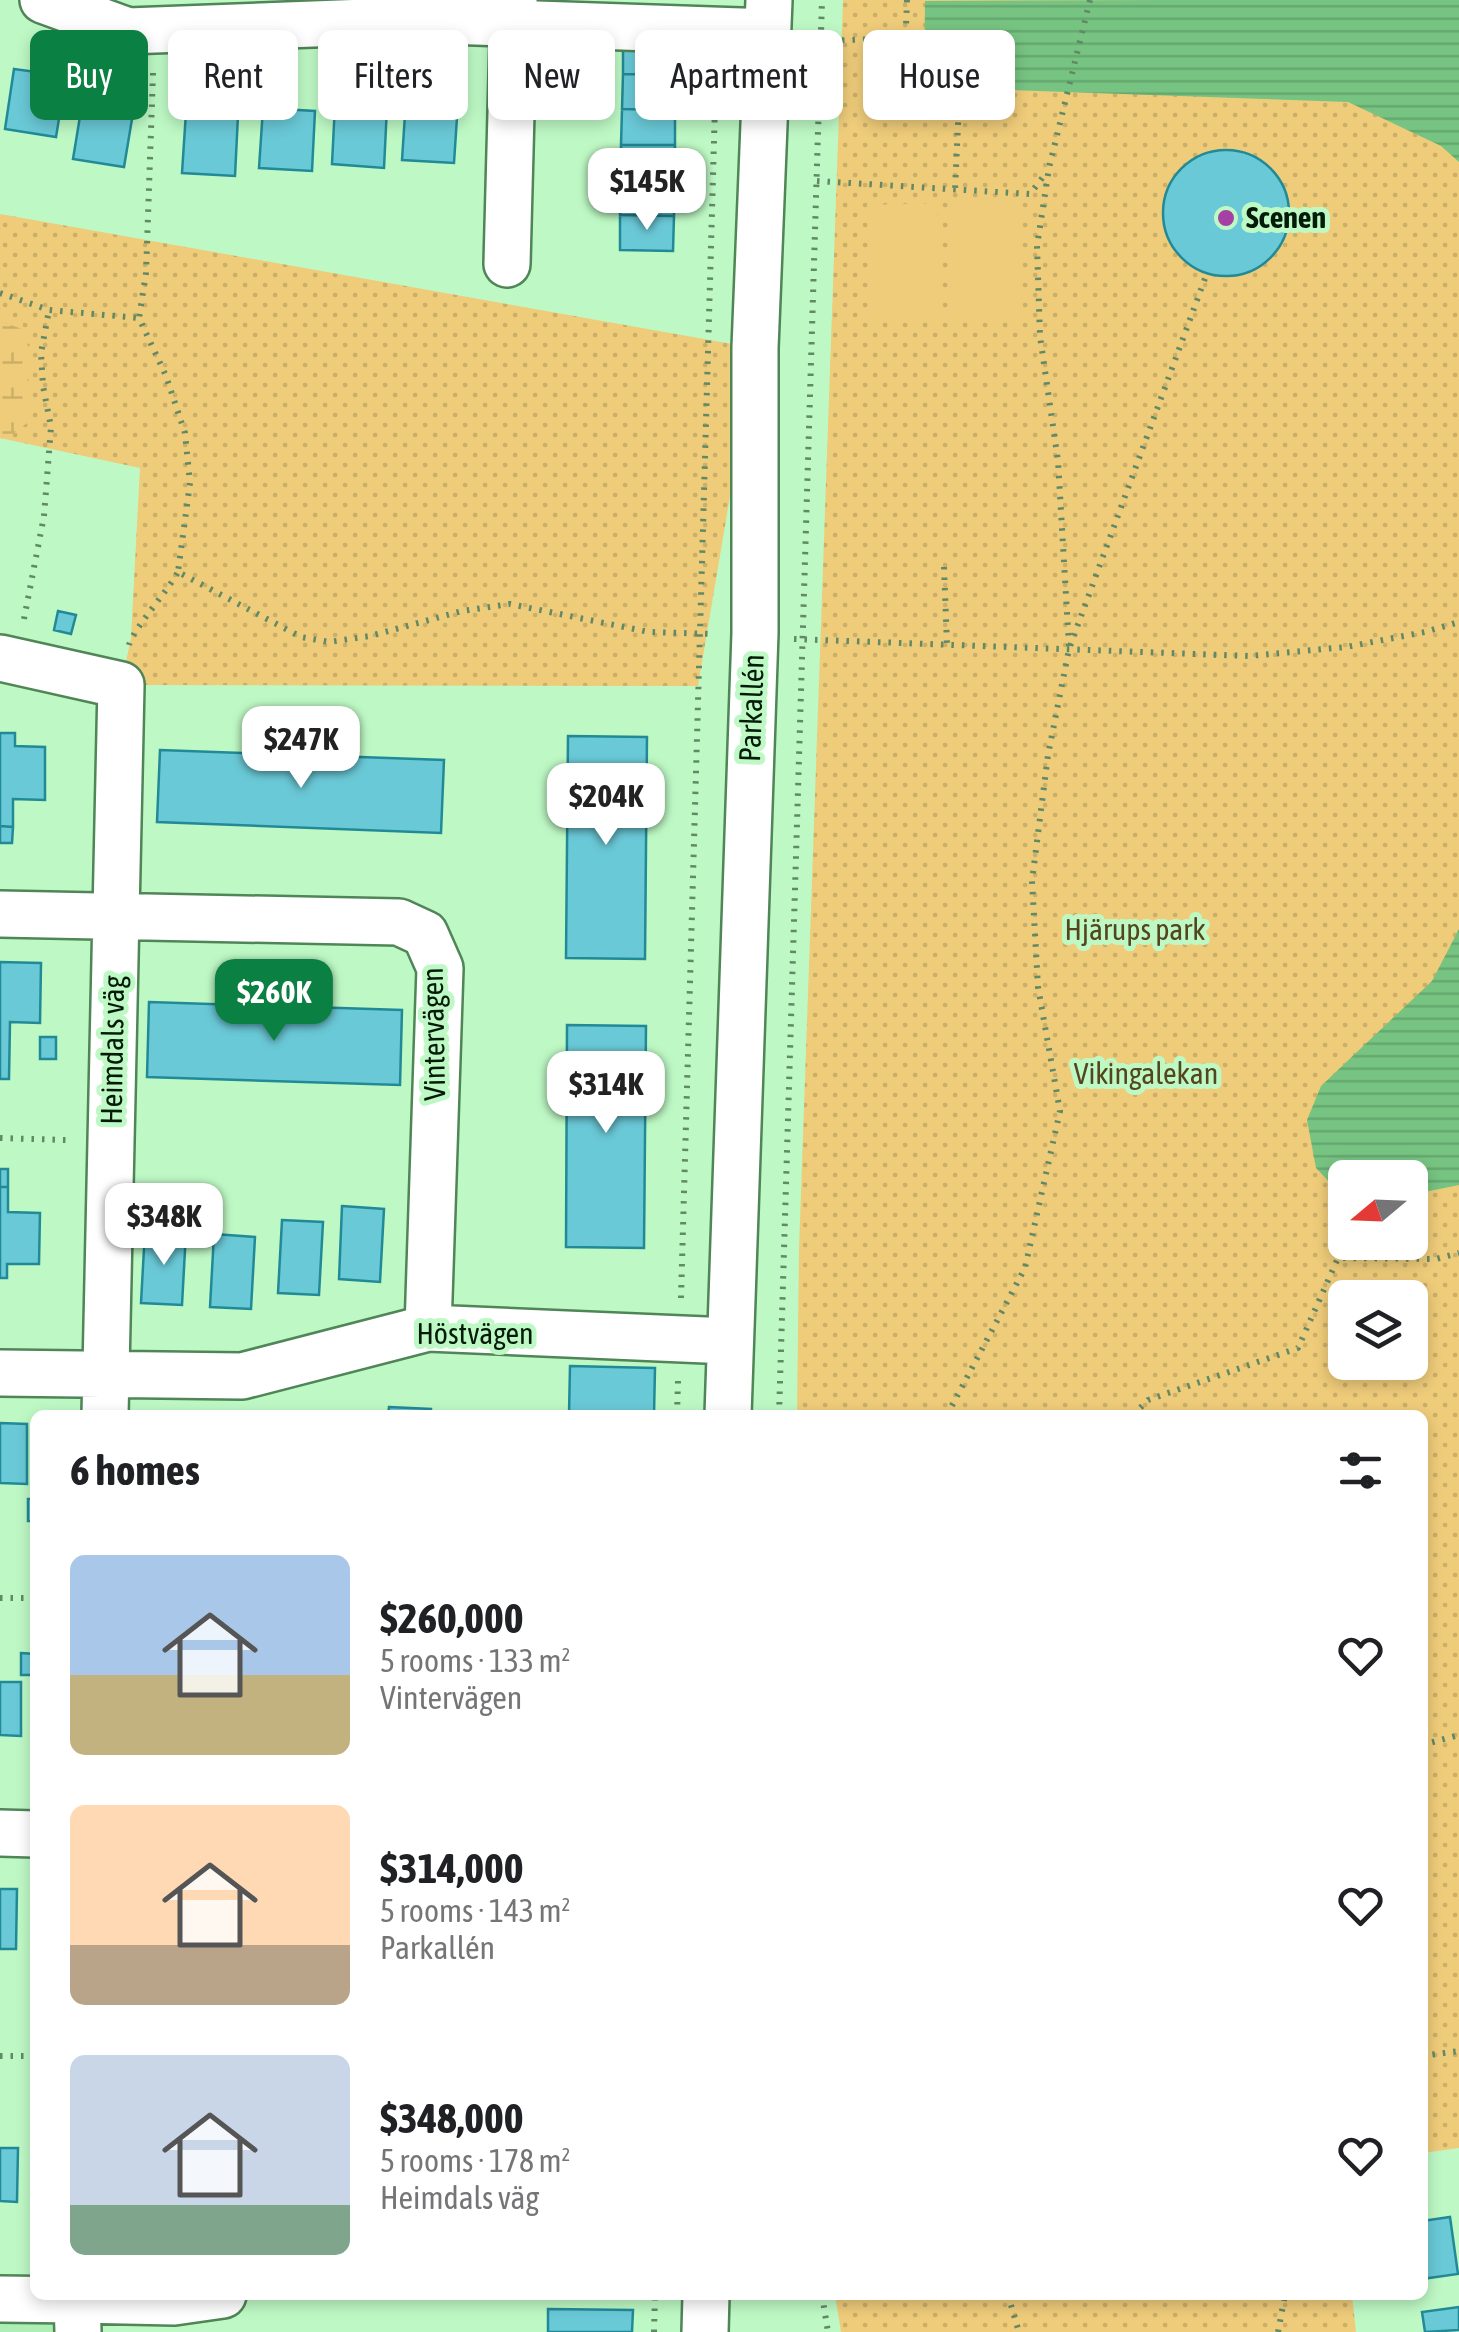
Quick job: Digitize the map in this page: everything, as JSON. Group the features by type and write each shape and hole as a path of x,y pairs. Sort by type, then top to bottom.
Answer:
{"street":[{"path":"43,0 139,21 419,20 514,10 718,30 769,16"},
{"path":"507,264 514,10"},
{"name":"Parkallén","path":"728,1410 755,633 755,348 769,16"},
{"path":"8,659 121,684"},
{"name":"Heimdals väg","path":"106,1395 121,684"},
{"name":"Vintervägen","path":"0,914 400,922 425,934 440,968 428,1328"},
{"name":"Höstvägen","path":"0,1372 106,1395 242,1376 428,1328 729,1340"},
{"path":"0,1833 30,1834"},
{"path":"0,2299 78,2309 188,2300"},
{"path":"705,2332 706,2300"}],"path":[{"path":"821,30 822,0"},
{"path":"905,30 906,0"},
{"path":"1069,649 1058,461 1040,336 1037,246 1049,168 1090,0"},
{"path":"121,684 131,638 178,572 190,483 185,434 166,376 139,318 146,273 139,21"},
{"path":"677,1410 715,120"},
{"path":"780,1410 819,120"},
{"path":"955,190 958,120"},
{"path":"817,182 1030,194 1049,168"},
{"path":"951,1410 1026,1268 1060,1111 1038,987 1032,881 1048,755 1069,649 1207,273"},
{"path":"0,293 49,310 139,318"},
{"path":"8,659 44,516 52,426 41,353 49,310"},
{"path":"944,566 947,645"},
{"path":"178,572 301,638 329,642 370,636 462,611 510,604 648,632 755,633"},
{"path":"802,640 1249,656 1346,647 1459,622"},
{"path":"0,1138 67,1140"},
{"path":"1137,1410 1148,1400 1298,1348 1338,1258 1436,1260 1459,1253"},
{"path":"0,1598 30,1598"},
{"path":"1428,1743 1459,1735"},
{"path":"1428,2055 1459,2051"},
{"path":"0,2056 30,2056"},
{"path":"654,2332 656,2300"},
{"path":"823,2300 828,2332"},
{"path":"1009,2300 1019,2332"},
{"path":"1278,2332 1285,2300"}],"shaded area":[{"path":"1459,0 1459,162 1441,146 1348,102 1015,90 1015,30 925,30 925,1"},
{"path":"1459,929 1459,1185 1428,1191 1428,1160 1328,1160 1328,1181 1316,1168 1307,1120 1321,1086 1432,981"},
{"path":"0,2316 55,2318 55,2332 0,2332"}],"green space":[{"name":"Hjärups park","path":"843,0 1459,0 1459,2148 1428,2152 1428,1410 797,1410 799,1249 839,120 843,120"},
{"path":"1019,202 1023,318 952,320 949,203"},
{"path":"937,203 940,320 870,322 867,205"},
{"path":"0,214 755,348 698,686 121,685 131,638 140,468 0,438"},
{"path":"0,321 30,332 27,423 6,439 0,438"},
{"path":"836,2300 1353,2300 1356,2332 841,2332"}],"building":[{"path":"623,38 635,38 635,74 623,74"},
{"path":"14,69 30,71 30,120 59,120 56,137 5,129"},
{"path":"623,74 635,74 635,109 622,109"},
{"path":"622,109 635,109 635,120 675,120 675,145 621,145"},
{"path":"298,110 315,111 312,171 259,168 262,120 298,120"},
{"path":"79,120 132,120 124,167 73,159"},
{"path":"185,120 238,120 235,176 182,173"},
{"path":"334,120 386,120 384,168 332,164"},
{"path":"405,120 457,120 454,163 402,160"},
{"path":"621,145 675,145 674,181 621,180"},
{"name":"Scenen","path":"1226,150 1250,155 1271,168 1284,189 1289,213 1284,237 1271,258 1250,271 1226,276 1202,271 1181,258 1168,237 1163,213 1168,189 1181,168 1202,155"},
{"path":"621,180 674,181 674,216 620,215"},
{"path":"620,215 674,216 673,251 620,250"},
{"path":"58,611 76,615 71,634 54,630"},
{"path":"0,733 15,733 15,746 45,747 45,800 13,799 13,827 0,826"},
{"path":"568,736 647,737 645,959 566,958"},
{"path":"160,750 444,760 441,833 157,822"},
{"path":"0,826 13,827 12,843 0,843"},
{"path":"0,962 41,963 40,1023 10,1022 9,1079 0,1079"},
{"path":"149,1002 402,1010 400,1085 147,1077"},
{"path":"567,1025 646,1026 644,1248 566,1247"},
{"path":"40,1037 56,1037 56,1059 40,1059"},
{"path":"0,1169 8,1169 8,1187 0,1187"},
{"path":"0,1187 8,1187 8,1212 40,1213 39,1264 7,1264 7,1278 0,1278"},
{"path":"342,1206 384,1209 380,1282 339,1279"},
{"path":"282,1220 323,1222 319,1295 278,1293"},
{"path":"145,1230 186,1232 182,1305 141,1303"},
{"path":"214,1234 255,1237 251,1309 210,1307"},
{"path":"570,1366 655,1368 654,1410 569,1410"},
{"path":"389,1407 431,1409 431,1410 389,1410"},
{"path":"0,1423 27,1424 27,1484 0,1483"},
{"path":"21,1653 30,1654 30,1675 21,1675"},
{"path":"0,1682 21,1682 21,1736 0,1735"},
{"path":"0,1889 17,1889 16,1949 0,1949"},
{"path":"0,2148 18,2148 17,2202 0,2201"},
{"path":"1450,2217 1458,2274 1428,2278 1428,2220"},
{"path":"1459,2307 1459,2330 1425,2332 1422,2312"},
{"path":"548,2309 633,2310 632,2332 548,2332"}],"place":[{"name":"Scenen","path":"1226,218"}],"park label":[{"name":"Vikingalekan","path":"1146,1074"}]}
